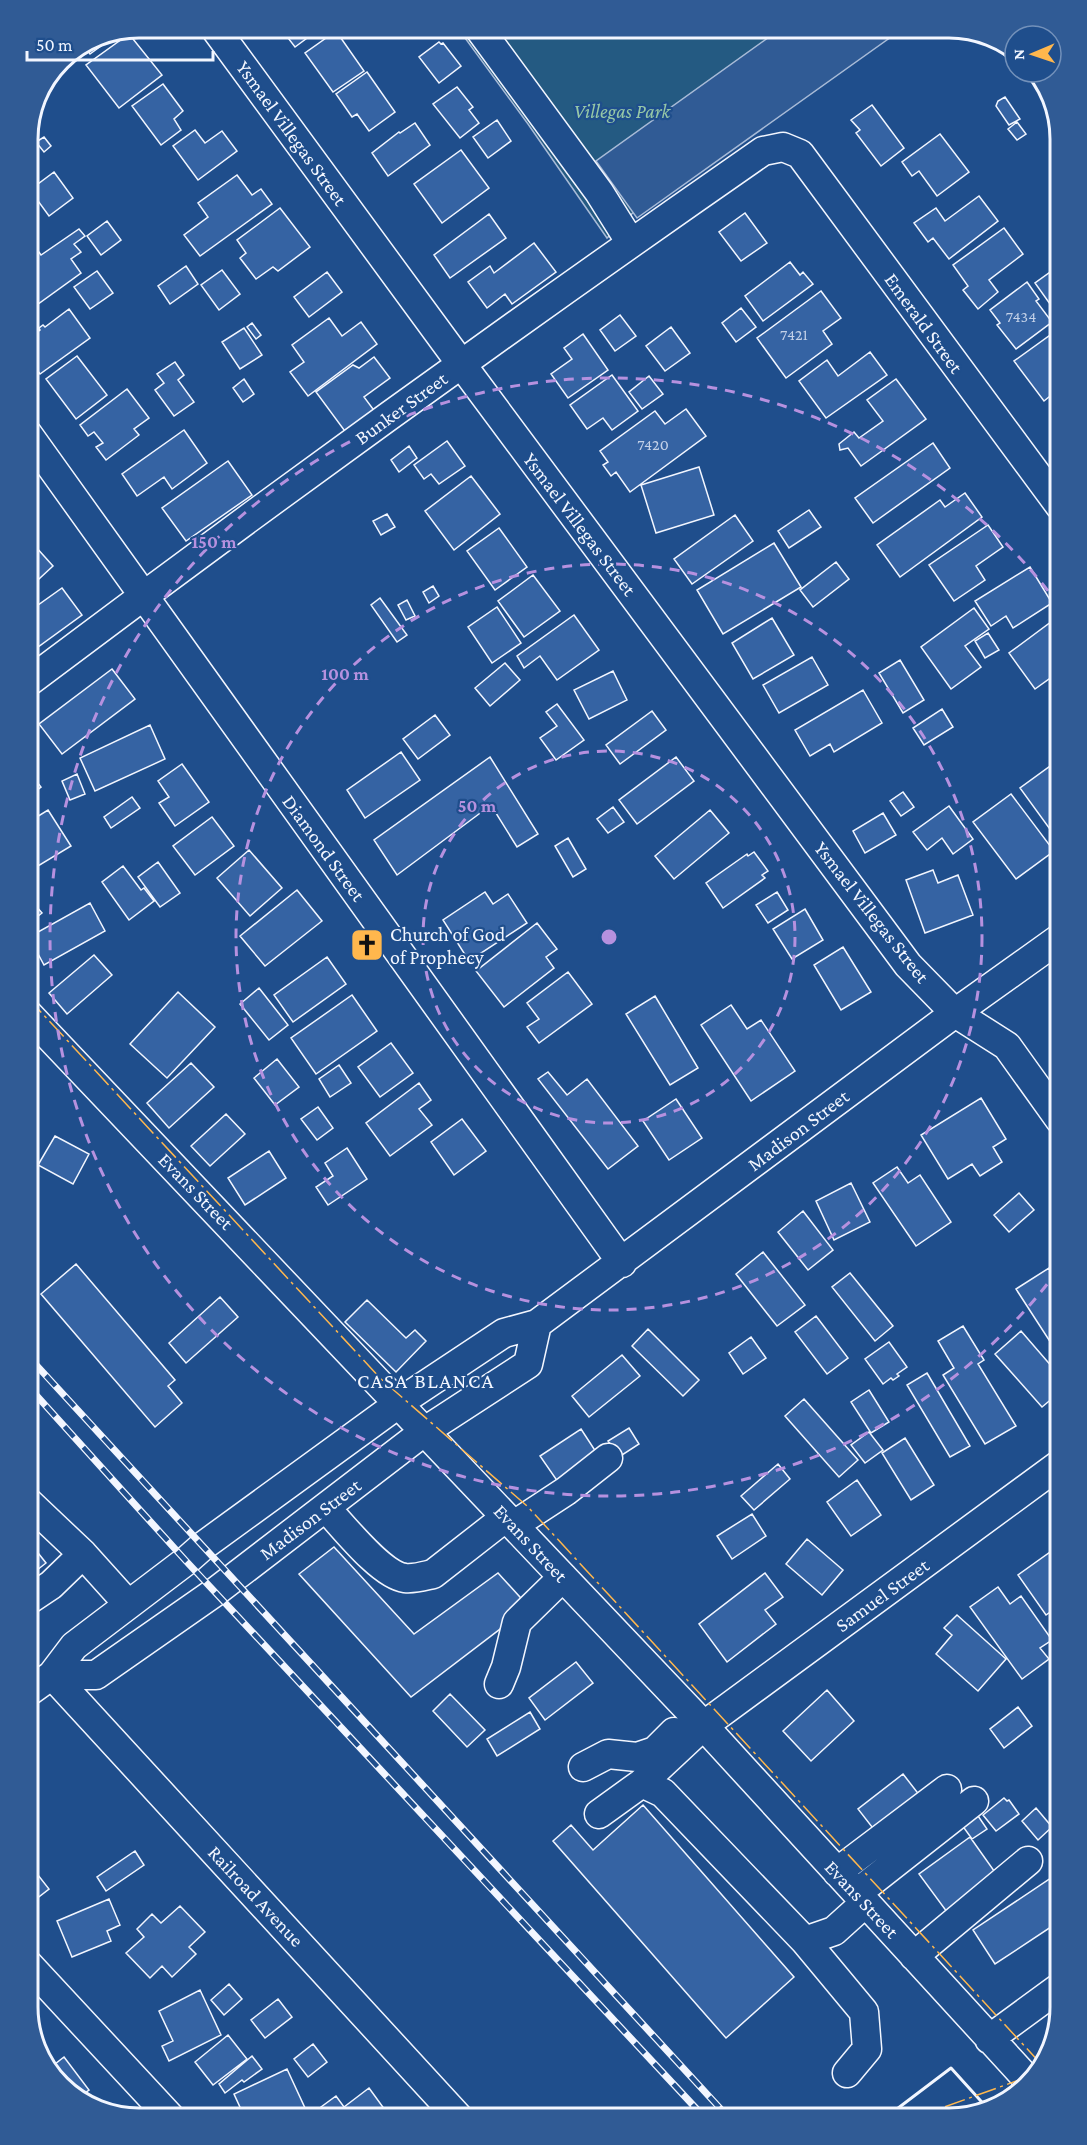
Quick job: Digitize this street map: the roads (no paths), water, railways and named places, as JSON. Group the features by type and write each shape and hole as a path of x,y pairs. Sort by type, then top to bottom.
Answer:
{"street":[{"name":"Ysmael Villegas Street","path":"222,38 908,965 955,1013 1006,1046 1050,1106"},
{"path":"486,38 599,192 631,243"},
{"name":"Bunker Street","path":"38,675 143,596 631,243 763,151 783,147"},
{"name":"Emerald Street","path":"783,147 800,154 1050,492"},
{"name":"Diamond Street","path":"38,448 622,1263"},
{"name":"Madison Street","path":"38,1685 52,1675 74,1646 204,1546 398,1404 504,1333 537,1324 955,1013 1050,955"},
{"name":"Evans Street","path":"38,1025 698,1720 1023,2074"},
{"name":"Madison Street","path":"52,1675 96,1675 215,1592 425,1431 528,1364 537,1324"},
{"path":"326,1508 385,1570 404,1578 419,1578 433,1574 510,1521 566,1491 608,1458"},
{"name":"Samuel Street","path":"698,1720 1050,1471"},
{"path":"38,1511 83,1554 128,1604"},
{"path":"38,1594 51,1585 83,1554"},
{"path":"499,1684 506,1667 517,1622 563,1577"},
{"name":"Railroad Avenue","path":"52,1675 449,2107"},
{"path":"583,1767 608,1754 637,1757 655,1751 698,1720"},
{"path":"599,1814 642,1784 698,1720"},
{"path":"642,1784 663,1793 805,1941 864,2012 867,2049 847,2073"},
{"path":"837,1872 947,1789"},
{"path":"805,1941 834,1930 861,1898 974,1801"},
{"path":"914,1956 1028,1861"},
{"path":"38,1975 161,2107"},
{"path":"989,2039 1050,1993"}],"railway":[{"path":"38,1367 720,2108"},
{"path":"38,1397 186,1561 695,2108"}],"place":[{"name":"Church of God of Prophecy","path":"367,945"}],"district":[{"name":"CASA BLANCA","path":"426,1381"}],"park label":[{"name":"Villegas Park","path":"622,111"}]}
